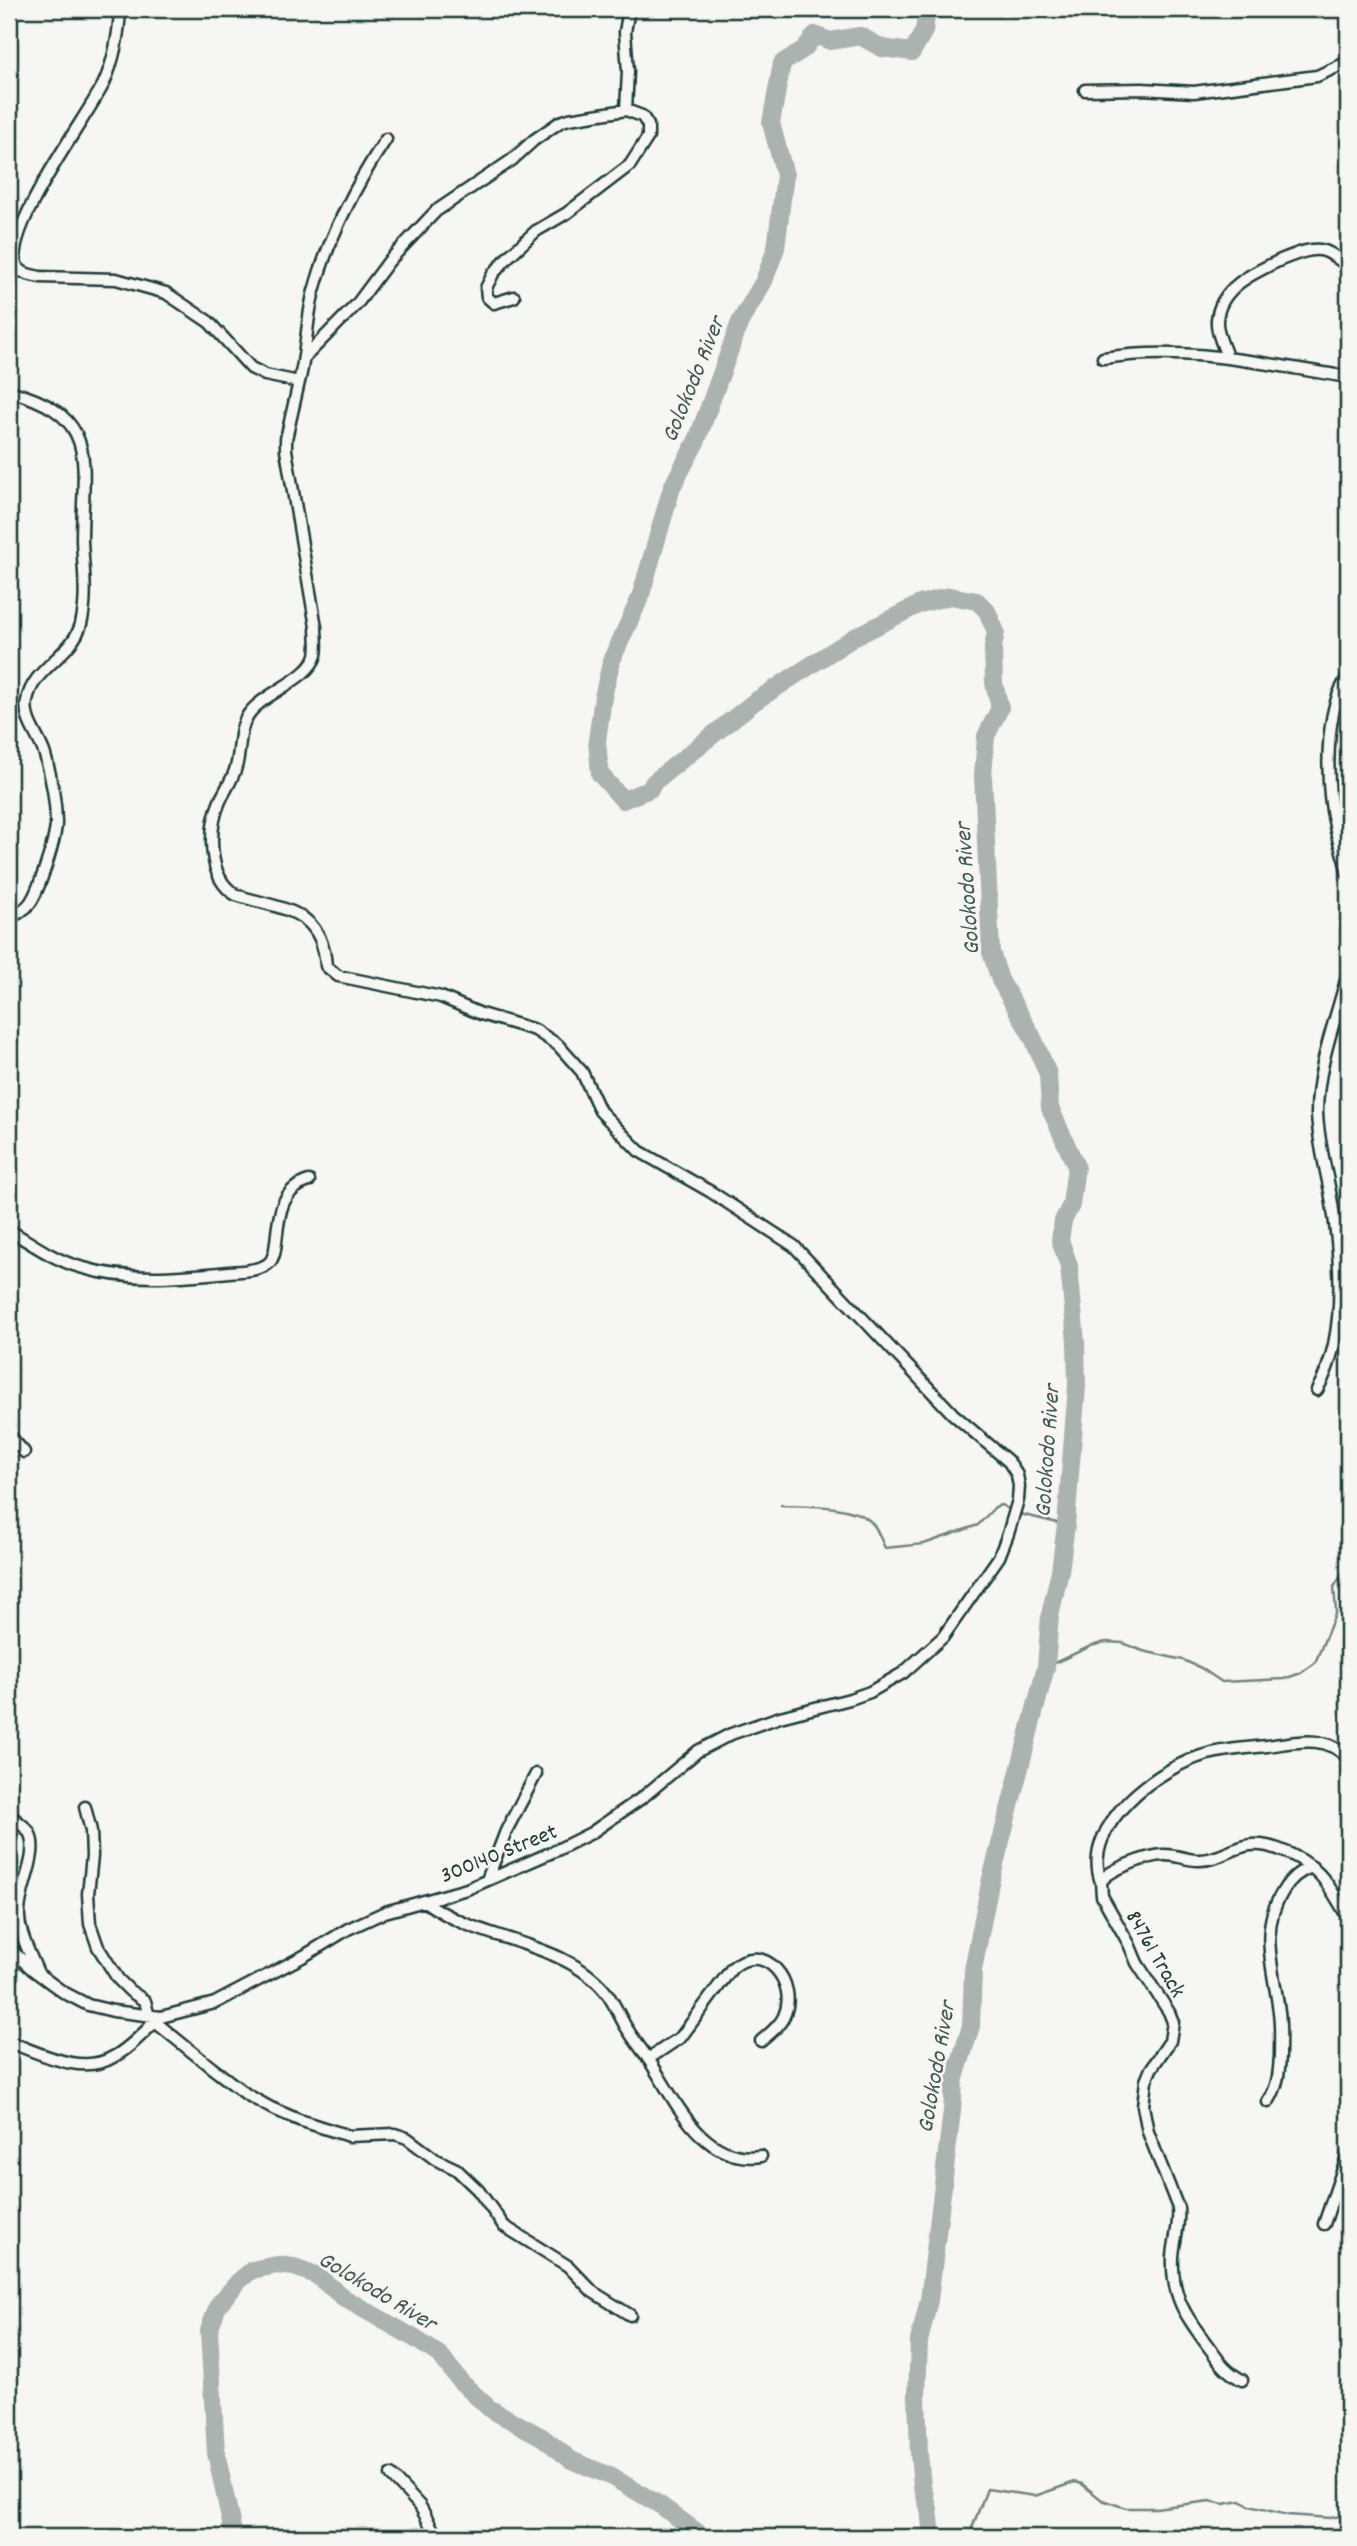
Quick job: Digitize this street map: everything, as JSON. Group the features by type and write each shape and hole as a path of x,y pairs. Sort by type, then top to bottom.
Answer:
{"street":[{"path":"120,9 116,40 105,81 44,180 19,237 14,259 20,271 40,277 116,279 166,293 209,323 251,368 265,375 299,382 314,292 325,261 366,169 386,139"},
{"path":"626,110 628,71 625,32 629,9"},
{"path":"1085,90 1194,92 1317,76 1348,62"},
{"path":"305,357 357,304 389,261 436,211 512,160 559,122 626,110 642,116 648,125 648,137 630,165 568,213 536,231 493,274 486,288 487,297 494,303 514,297"},
{"path":"1227,356 1217,320 1221,306 1238,283 1252,273 1313,249 1329,253 1348,266"},
{"path":"1102,358 1153,353 1227,356 1348,377"},
{"name":"300140 Street","path":"9,1948 38,1974 88,2005 152,2020 215,2003 348,1929 385,1912 487,1881 558,1850 605,1825 681,1764 731,1734 780,1717 870,1692 903,1673 943,1637 999,1557 1018,1500 1015,1469 1000,1452 953,1414 794,1246 710,1192 639,1151 600,1111 582,1072 574,1062 546,1036 519,1023 481,1014 441,997 338,976 326,966 321,937 301,915 236,895 229,891 219,878 212,843 213,827 220,800 237,766 244,721 261,699 306,670 316,654 316,628 286,450 299,382"},
{"path":"9,391 31,397 65,416 75,429 81,444 85,587 81,624 76,635 61,656 33,685 26,704 30,723 46,758 56,824 55,837 36,894 24,909 9,918"},
{"path":"1348,677 1334,704 1329,751 1334,825 1348,874"},
{"path":"1317,1390 1326,1374 1335,1346 1339,1261 1317,1111 1324,1060 1348,972"},
{"path":"9,1230 67,1263 99,1272 178,1278 241,1271 270,1262 287,1196 294,1188 309,1181"},
{"path":"9,1435 24,1452"},
{"path":"1101,1882 1097,1871 1098,1852 1109,1827 1142,1789 1175,1766 1209,1753 1302,1741 1320,1741 1332,1745 1348,1758"},
{"path":"487,1881 506,1831 537,1773"},
{"path":"85,1807 92,1831 88,1894 90,1924 106,1963 130,1991 145,2001 152,2020 246,2094 271,2108 349,2136 395,2134 407,2138 435,2159 463,2174 504,2225 568,2266 593,2292 630,2315"},
{"path":"9,1814 26,1828 32,1837 19,1918 38,1974"},
{"path":"1101,1882 1108,1873 1154,1856 1166,1854 1202,1860 1251,1844 1276,1848 1312,1867 1328,1882 1348,1918"},
{"path":"1268,2102 1278,2082 1280,2043 1279,2014 1269,1954 1270,1918 1286,1886 1298,1873 1312,1867"},
{"name":"84761 Track","path":"1101,1882 1102,1896 1137,1963 1173,2022 1170,2041 1146,2081 1143,2106 1148,2132 1178,2208 1173,2258 1179,2298 1191,2326 1222,2367 1242,2380"},
{"path":"424,1901 444,1915 571,1965 591,1978 607,1994 674,2104 696,2131 722,2151 737,2157 761,2156"},
{"path":"648,2059 681,2037 732,1968 739,1962 763,1958 774,1965 788,1992 788,2007 783,2020 761,2041"},
{"path":"9,2042 60,2060 92,2064 112,2058 152,2020"},
{"path":"1324,2224 1348,2154"},
{"path":"391,2475 420,2506 437,2537"}],"waterway":[{"name":"Golokodo River","path":"927,9 924,31 912,52 882,48 860,36 830,41 815,35 804,49 782,63 771,123 785,175 776,248 764,281 740,322 697,440 672,487 640,598 612,659 597,741 600,774 623,800 650,789 654,782 754,702 853,638 920,604 950,596 977,601 987,611 996,632 993,647 994,683 1000,708 986,736 983,776 991,952 1000,980 1033,1038 1048,1074 1050,1108 1076,1166 1071,1205 1063,1221 1060,1240 1069,1266 1077,1386 1066,1525 1060,1571 1050,1615 1046,1667 990,1883 973,1970 971,2026 954,2081 929,2300 919,2341 919,2454 932,2537"},
{"path":"781,1505 829,1507 854,1512 872,1523 885,1548 924,1544 978,1525 995,1507 1001,1505 1011,1510"},
{"path":"1016,1513 1066,1525"},
{"path":"1046,1667 1106,1642 1123,1643 1143,1651 1183,1660 1222,1682 1284,1679 1301,1673 1315,1663 1336,1612 1334,1587 1348,1565"},
{"name":"Golokodo River","path":"234,2537 216,2453 209,2331 218,2305 239,2281 252,2270 277,2265 294,2267 316,2275 344,2298 441,2356 460,2381 490,2409 542,2437 571,2460 610,2476 660,2505 704,2537"},
{"path":"974,2537 972,2528 987,2489 1035,2496 1075,2482 1082,2484 1102,2500 1126,2508 1241,2501 1249,2506 1288,2515 1331,2518 1348,2514"}]}
